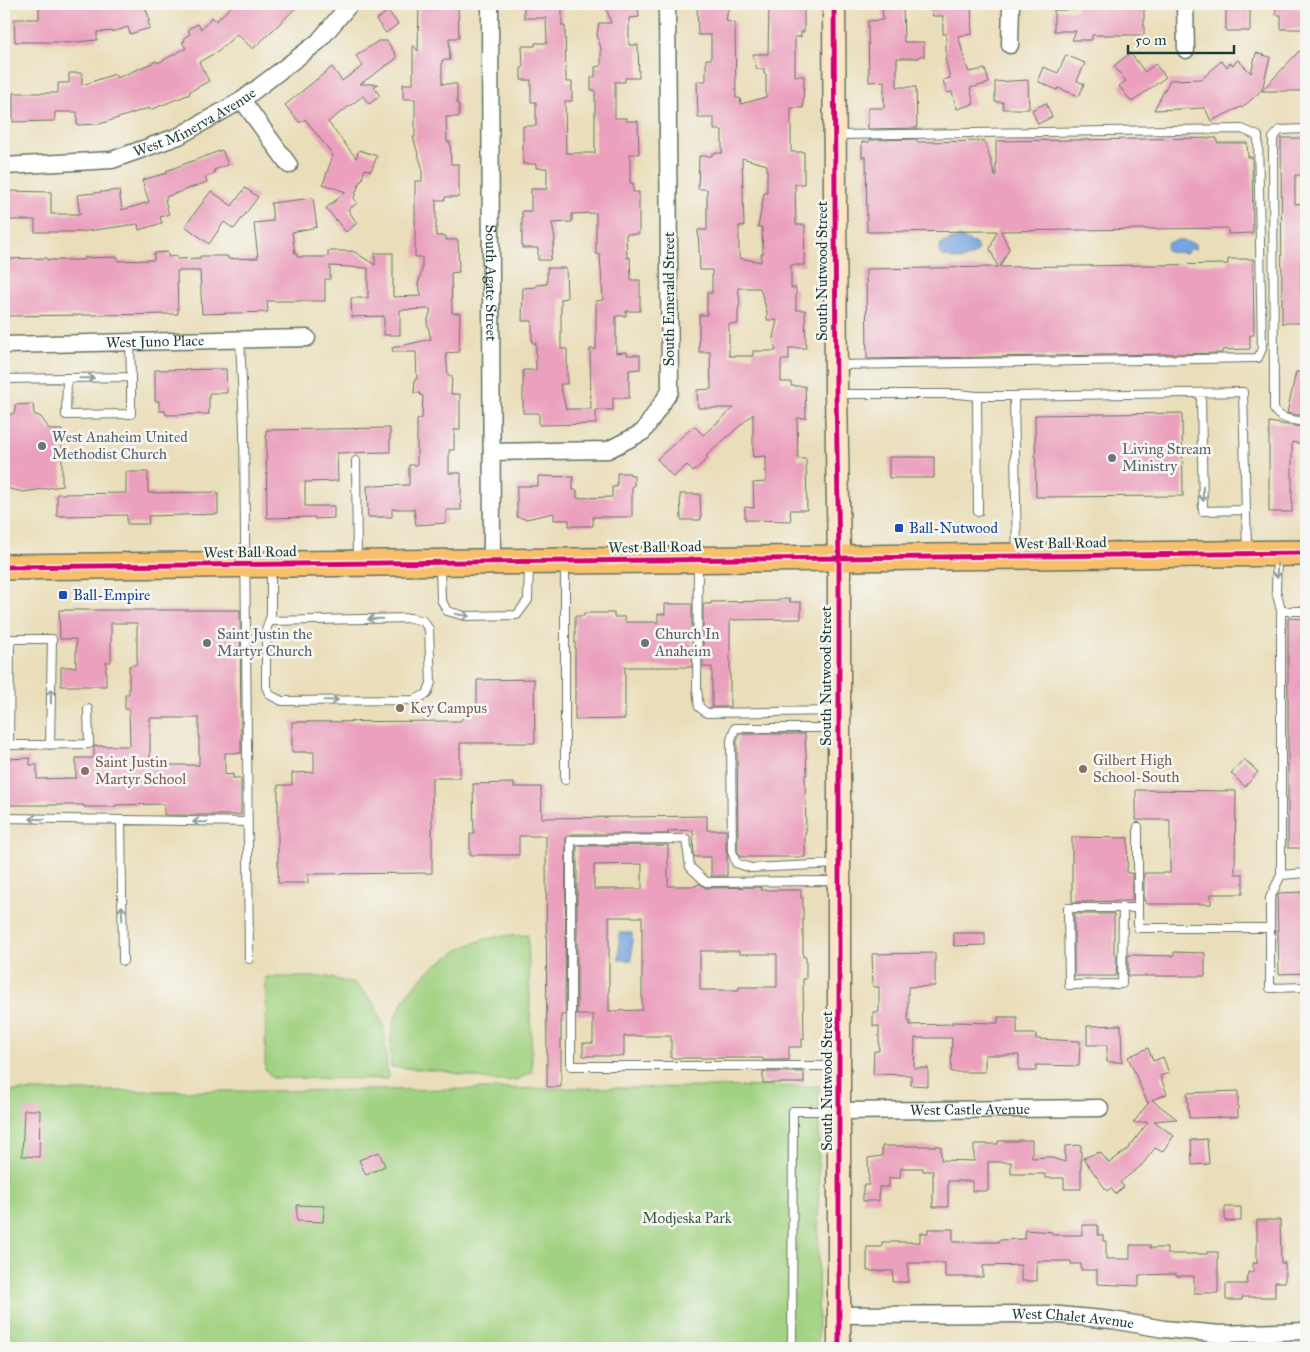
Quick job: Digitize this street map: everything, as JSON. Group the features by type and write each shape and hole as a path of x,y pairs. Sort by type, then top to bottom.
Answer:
{"main road":[{"name":"West Ball Road","path":"4,567 1306,553"}],"street":[{"name":"West Minerva Avenue","path":"4,166 112,160 179,136 242,100 318,42 350,4"},
{"name":"South Agate Street","path":"490,4 492,561"},
{"name":"South Emerald Street","path":"492,452 608,450 643,432 670,391 666,4"},
{"name":"South Nutwood Street","path":"834,4 836,394 839,558 839,1348"},
{"path":"1010,45 1011,4"},
{"path":"1185,4 1186,50"},
{"path":"242,100 289,165"},
{"name":"West Juno Place","path":"4,345 307,338"},
{"name":"West Castle Avenue","path":"840,1111 1100,1108"},
{"name":"West Chalet Avenue","path":"839,1316 1049,1314 1112,1320 1164,1329 1220,1334 1306,1331"}],"lane":[{"path":"834,135 1242,129 1258,136 1262,350 1258,358 836,365"},
{"path":"1306,129 1280,130 1273,138 1273,147 1274,409 1281,417 1306,422"},
{"path":"240,340 244,426 249,959"},
{"path":"67,378 66,415 131,414 130,342"},
{"path":"4,379 131,377"},
{"path":"836,394 1014,396 1243,392 1247,553"},
{"path":"1201,393 1203,511 1245,510"},
{"path":"977,396 978,512"},
{"path":"1014,396 1017,556"},
{"path":"356,461 357,563"},
{"path":"1277,553 1276,590 1281,611 1281,875 1270,898 1270,988 1306,987"},
{"path":"698,559 698,707 707,712 838,720"},
{"path":"440,562 440,598 447,611 465,616 517,615 528,600 529,561"},
{"path":"566,561 566,780"},
{"path":"269,620 410,618 423,621 429,629 431,683 427,694 414,700 282,701 270,695 266,686 266,631 269,620 271,615 271,564"},
{"path":"1281,611 1306,611"},
{"path":"50,745 52,640 10,639 6,745 50,745 89,744 88,708"},
{"path":"838,720 735,728 731,740 732,851 736,863 751,868 839,872"},
{"path":"4,818 248,822"},
{"path":"120,821 123,961"},
{"path":"1138,827 1138,928 1270,928"},
{"path":"839,872 706,882 690,868 686,839 571,840 571,1066 840,1066"},
{"path":"1281,875 1306,873"},
{"path":"1123,908 1122,984 1068,984 1068,908 1123,908 1137,908"},
{"path":"792,1348 793,1111 840,1111"}],"green space":[{"path":"528,935 532,1072 516,1080 494,1081 443,1071 391,1067 393,1025 399,1009 420,979 450,955 484,939"},
{"path":"266,977 327,977 355,984 373,1001 384,1028 388,1079 272,1078 265,1069"},
{"name":"Modjeska Park","path":"819,1086 818,1348 4,1348 4,1091 255,1091"}],"water":[{"path":"959,237 976,244 978,250 976,254 959,260 943,256 939,252 941,244"},
{"path":"1178,240 1195,244 1196,249 1191,249 1186,253 1168,252 1166,249 1167,243"},
{"path":"619,933 632,933 632,960 619,960"}],"building":[{"path":"39,4 102,4 102,9 119,4 144,4 150,20 148,20 150,28 130,34 128,27 116,31 97,32 97,40 64,43 15,42 14,19 39,19"},
{"path":"234,4 300,4 253,49 237,34 219,51 199,62 209,81 189,92 190,94 150,110 149,108 100,124 77,125 77,112 55,112 55,121 13,122 13,93 58,93 58,83 69,83 69,73 82,73 82,85 115,74 117,78 157,61 158,63 186,48 182,42 190,34 188,29 198,24 201,29 212,17 216,21"},
{"path":"419,4 458,4 459,38 449,38 450,60 442,60 442,84 457,84 459,117 446,117 447,142 450,142 451,164 459,164 459,197 445,197 445,200 436,200 436,236 446,236 446,240 458,240 459,272 451,273 452,313 460,313 459,352 446,353 448,376 452,376 451,394 460,394 460,430 454,430 454,450 449,450 449,473 461,473 461,510 446,510 446,523 416,525 414,509 392,509 392,517 368,517 367,486 409,485 409,465 417,465 417,420 422,418 423,396 420,393 414,393 415,379 417,379 416,352 393,352 392,348 431,339 427,323 431,309 400,310 400,335 384,335 384,316 352,317 351,298 368,298 368,268 330,266 330,279 325,279 325,301 267,301 268,312 202,314 200,271 177,271 178,314 4,316 4,259 47,258 47,260 84,260 84,258 118,257 118,261 154,260 154,253 168,252 168,257 177,256 177,259 200,258 200,256 228,256 228,259 258,258 254,223 273,221 271,203 313,198 317,227 292,232 297,257 328,257 328,251 353,251 375,265 375,253 393,253 393,297 422,296 418,285 422,270 422,257 415,257 415,181 422,181 422,167 413,137 415,137 415,99 403,99 403,84 413,84 413,45 418,51"},
{"path":"524,4 562,4 562,26 565,26 566,82 572,82 572,101 565,101 566,153 595,153 595,90 591,90 591,77 595,77 595,67 601,66 601,49 597,34 599,23 611,23 605,4 638,4 639,17 629,18 629,45 638,45 639,78 625,78 625,82 615,82 615,118 626,118 626,121 638,121 639,154 630,154 630,183 633,183 633,192 639,192 639,234 626,234 627,258 630,257 631,280 640,280 640,311 626,311 626,316 616,316 616,353 627,352 627,355 640,355 640,369 629,370 629,398 613,398 613,410 596,410 596,424 539,425 539,413 523,413 523,370 536,370 536,343 532,343 532,321 522,321 523,288 547,284 547,268 566,268 567,298 561,299 561,349 567,349 567,384 560,384 566,409 591,409 590,349 596,349 596,301 603,300 600,254 596,254 596,213 572,214 572,222 552,223 555,239 550,260 538,260 538,248 522,248 522,211 531,211 531,189 547,189 547,168 536,168 536,164 523,164 523,126 536,126 536,102 531,102 531,80 521,80 521,68 523,68 522,46 535,46 535,43 547,43 546,18 524,18"},
{"path":"697,4 729,4 726,21 735,23 736,98 740,98 741,104 766,97 766,74 764,74 764,69 757,69 753,54 768,54 769,4 804,4 804,32 801,32 801,37 795,37 795,76 804,76 803,108 791,108 791,152 804,152 804,184 795,184 796,225 805,225 804,265 791,265 791,288 796,288 796,310 805,310 806,348 789,348 789,360 781,360 781,382 791,382 791,386 805,386 806,418 797,418 798,459 806,459 807,510 790,510 791,521 745,520 745,507 754,508 753,483 766,482 766,456 753,457 753,414 706,456 708,458 693,472 687,465 673,477 657,459 694,426 703,435 734,408 698,408 697,390 711,389 710,352 699,352 699,315 707,315 707,293 712,293 712,270 700,270 698,230 707,230 707,189 698,189 699,156 712,156 712,153 722,153 722,130 714,130 714,118 698,118 697,81 706,81 706,59 711,59 711,35 698,35","holes":["742,158 767,165 767,193 764,193 758,227 762,227 763,254 761,254 761,262 739,258 739,226 744,226","738,288 760,288 767,312 767,320 777,320 773,338 776,351 753,351 753,356 729,356 729,324 738,324 740,303"]},
{"path":"882,4 903,4 904,42 924,42 924,56 919,56 919,58 897,58 897,87 916,87 917,128 868,129 868,108 884,108 884,81 869,82 868,21 883,20"},
{"path":"930,4 971,4 972,34 958,36 969,72 985,69 989,83 970,88 974,104 957,109 952,92 947,93 943,80 950,78 945,58 946,34 943,34 943,16 933,16"},
{"path":"1077,4 1144,4 1144,35 1092,35 1092,40 1072,40 1076,31 1054,31 1054,10 1077,10"},
{"path":"1226,4 1250,4 1250,31 1226,31"},
{"path":"1275,4 1294,4 1294,8 1306,8 1306,29 1281,29 1281,15 1276,15"},
{"path":"388,11 398,24 386,33 376,20"},
{"path":"378,41 387,41 396,55 396,59 360,84 378,84 374,87 380,96 369,104 363,96 328,122 356,158 359,150 377,156 371,171 365,169 354,198 357,203 348,210 357,223 346,232 326,208 346,192 323,184 333,155 305,119 300,123 285,105 332,67 342,81 363,66 356,56"},
{"path":"1299,51 1306,58 1306,91 1262,91"},
{"path":"1130,53 1145,72 1155,64 1166,77 1132,102 1119,86 1126,81 1114,66"},
{"path":"1256,53 1270,57 1262,90 1242,108 1211,121 1205,108 1154,110 1170,80 1202,79 1221,61 1227,67 1230,63 1233,65 1238,60 1251,73"},
{"path":"1066,55 1085,63 1077,81 1084,84 1079,96 1058,88 1057,90 1039,82 1043,67 1058,73"},
{"path":"1028,80 1029,109 1003,109 1003,102 995,102 995,82"},
{"path":"1046,103 1052,117 1038,124 1032,110"},
{"path":"1217,138 1217,143 1247,143 1248,157 1252,157 1253,233 1228,234 1228,228 1001,231 1009,249 1000,267 1228,264 1228,259 1253,259 1254,335 1250,335 1250,349 1222,350 1222,353 867,359 866,269 998,267 990,249 997,231 867,232 866,157 862,157 862,142 869,142 869,140 917,139 917,142 985,141 996,176 996,141"},
{"path":"1281,138 1306,138 1306,175 1295,175 1295,204 1306,203 1306,264 1301,264 1301,294 1306,294 1306,323 1282,323"},
{"path":"222,150 228,165 214,170 215,173 205,177 207,182 166,197 165,200 169,214 160,217 162,223 139,230 138,224 80,232 35,232 35,220 4,220 4,191 51,192 51,214 80,214 77,195 119,190 122,210 149,202 142,180 167,173 166,171"},
{"path":"245,188 258,197 234,229 224,222 209,244 185,226 211,191 232,206"},
{"path":"226,369 227,393 209,393 209,414 166,415 165,411 159,411 159,401 155,401 155,370"},
{"path":"1296,372 1306,372 1306,416 1287,413"},
{"path":"33,404 34,414 41,417 50,430 62,430 62,486 24,492 5,488 4,422 9,415 15,412 15,405"},
{"path":"1182,413 1183,496 1036,497 1035,415"},
{"path":"1269,422 1306,428 1306,445 1292,442 1292,512 1269,512"},
{"path":"390,428 390,452 337,453 338,481 305,482 305,506 334,506 334,518 267,518 266,430"},
{"path":"889,457 934,457 934,478 889,478"},
{"path":"126,472 148,472 148,493 218,492 218,514 148,516 149,524 127,524 127,515 57,516 57,494 126,493"},
{"path":"617,473 630,473 630,475 634,475 632,517 593,517 593,526 569,526 569,520 554,520 554,513 526,519 517,517 517,486 538,486 538,476 573,477 573,490 577,490 577,498 612,497 612,487 617,487"},
{"path":"680,494 700,494 701,520 681,520"},
{"path":"778,599 790,599 790,602 801,602 801,619 730,620 730,707 712,707 712,667 703,667 703,604 711,604 711,602 778,601"},
{"path":"665,604 692,604 692,667 625,667 625,719 575,720 575,616 584,616 584,613 614,613 614,617 625,617 625,622 658,622 658,614 665,614"},
{"path":"59,610 240,610 241,753 225,753 225,775 233,774 233,778 241,778 241,815 164,815 164,804 115,805 115,807 4,805 4,759 30,758 30,765 37,765 37,779 76,778 76,758 94,758 94,746 130,746 129,709 125,709 125,694 129,694 129,666 137,664 137,623 111,623 111,662 106,662 106,686 61,686 61,667 76,667 76,639 60,639","holes":["150,718 199,718 199,765 150,765"]},
{"path":"1288,618 1306,619 1306,848 1288,848"},
{"path":"534,679 535,743 460,743 460,778 432,778 432,873 308,874 308,883 278,883 278,785 292,785 292,773 314,772 314,752 292,752 292,722 460,721 477,704 477,680"},
{"path":"740,734 805,734 807,775 805,775 805,857 740,857 738,850 737,741"},
{"path":"1244,759 1258,772 1245,787 1231,773"},
{"path":"514,783 514,787 541,787 542,818 707,816 707,830 726,830 727,876 711,876 711,857 694,857 693,830 668,831 668,834 571,834 566,837 565,1015 561,1015 561,1087 547,1087 546,836 519,836 519,855 470,855 470,834 474,834 473,784"},
{"path":"1136,790 1236,791 1235,874 1243,874 1243,894 1211,894 1211,904 1146,904 1146,901 1144,901 1144,873 1170,873 1170,820 1136,820"},
{"path":"1072,837 1128,838 1127,873 1132,873 1132,901 1072,902"},
{"path":"668,845 668,886 697,886 697,884 700,884 706,888 761,887 761,890 801,890 801,898 803,898 803,957 806,957 806,979 803,979 804,1039 802,1039 802,1047 789,1047 789,1060 763,1060 763,1058 671,1058 671,1036 624,1036 624,1056 583,1056 583,1043 593,1043 593,1015 577,1015 577,846","holes":["642,864 642,889 594,889 594,865","609,917 642,917 642,1010 609,1011","700,951 739,951 739,954 777,954 777,987 739,987 739,990 700,990"]},
{"path":"1304,892 1306,973 1279,974 1277,897 1279,893"},
{"path":"1074,914 1114,914 1114,955 1117,955 1116,976 1074,976"},
{"path":"954,933 985,933 985,945 954,946"},
{"path":"1174,952 1205,953 1205,976 1128,976 1128,955 1174,956"},
{"path":"935,953 935,986 908,987 908,1021 910,1021 910,1025 952,1024 952,1022 998,1023 998,1017 1017,1017 1017,1034 1036,1034 1036,1039 1080,1041 1079,1066 1036,1065 1036,1071 1019,1071 1019,1055 985,1055 985,1072 951,1072 952,1038 915,1038 914,1068 928,1068 928,1086 911,1085 911,1075 873,1074 874,1051 879,1051 879,1026 873,1026 873,1012 879,1012 879,987 873,987 872,954"},
{"path":"1121,1025 1122,1062 1107,1062 1107,1045 1087,1045 1087,1026"},
{"path":"1148,1048 1153,1061 1163,1057 1169,1073 1160,1076 1167,1094 1152,1100 1177,1119 1154,1121 1174,1136 1162,1152 1155,1148 1141,1166 1120,1182 1124,1187 1115,1194 1111,1188 1107,1191 1083,1158 1100,1152 1109,1163 1128,1149 1148,1122 1133,1123 1149,1102 1147,1102 1128,1057"},
{"path":"763,1072 804,1072 804,1083 763,1083"},
{"path":"1238,1091 1238,1117 1189,1118 1187,1093"},
{"path":"24,1110 40,1110 39,1157 22,1156"},
{"path":"1207,1139 1209,1164 1192,1165 1191,1140"},
{"path":"1032,1140 1032,1158 1049,1157 1065,1162 1065,1146 1081,1145 1081,1189 1064,1189 1064,1178 1045,1178 1045,1174 1011,1174 1011,1162 988,1162 988,1191 972,1191 972,1181 948,1181 948,1207 933,1207 933,1171 923,1171 923,1168 901,1168 900,1178 889,1178 889,1187 879,1187 879,1201 863,1201 863,1185 869,1185 868,1158 882,1156 882,1146 941,1146 941,1160 974,1161 974,1144 998,1144 998,1141"},
{"path":"379,1152 385,1166 366,1175 359,1160"},
{"path":"297,1205 324,1206 323,1222 297,1221"},
{"path":"1225,1207 1241,1207 1241,1221 1225,1221"},
{"path":"1257,1220 1280,1220 1281,1263 1285,1263 1285,1282 1275,1282 1275,1297 1242,1297 1242,1300 1226,1300 1226,1284 1247,1284 1248,1272 1253,1272 1253,1263 1257,1263"},
{"path":"1082,1225 1098,1225 1098,1235 1103,1235 1103,1241 1106,1241 1106,1259 1130,1259 1130,1245 1150,1245 1150,1248 1167,1248 1167,1254 1207,1254 1207,1252 1218,1252 1218,1293 1194,1293 1194,1276 1176,1276 1176,1274 1139,1275 1139,1286 1097,1284 1097,1270 1081,1270 1081,1264 1071,1264 1071,1261 1037,1261 1037,1281 1021,1281 1021,1265 983,1266 983,1277 945,1277 945,1263 908,1263 908,1282 893,1282 893,1271 867,1271 867,1247 882,1247 882,1242 920,1242 920,1233 928,1233 928,1229 953,1229 953,1242 999,1242 999,1240 1025,1239 1025,1230 1052,1232 1052,1235 1082,1235"}],"cycle path":[{"path":"834,4 836,394 839,558 839,1348"},
{"path":"4,567 1306,553"}],"place":[{"name":"West Anaheim United Methodist Church","path":"42,446"},
{"name":"Living Stream Ministry","path":"1112,458"},
{"name":"Ball-Nutwood","path":"899,528"},
{"name":"Ball-Empire","path":"63,595"},
{"name":"Saint Justin the Martyr Church","path":"207,643"},
{"name":"Church In Anaheim","path":"645,643"},
{"name":"Key Campus","path":"400,708"},
{"name":"Gilbert High School-South","path":"1083,769"},
{"name":"Saint Justin Martyr School","path":"85,771"}]}
